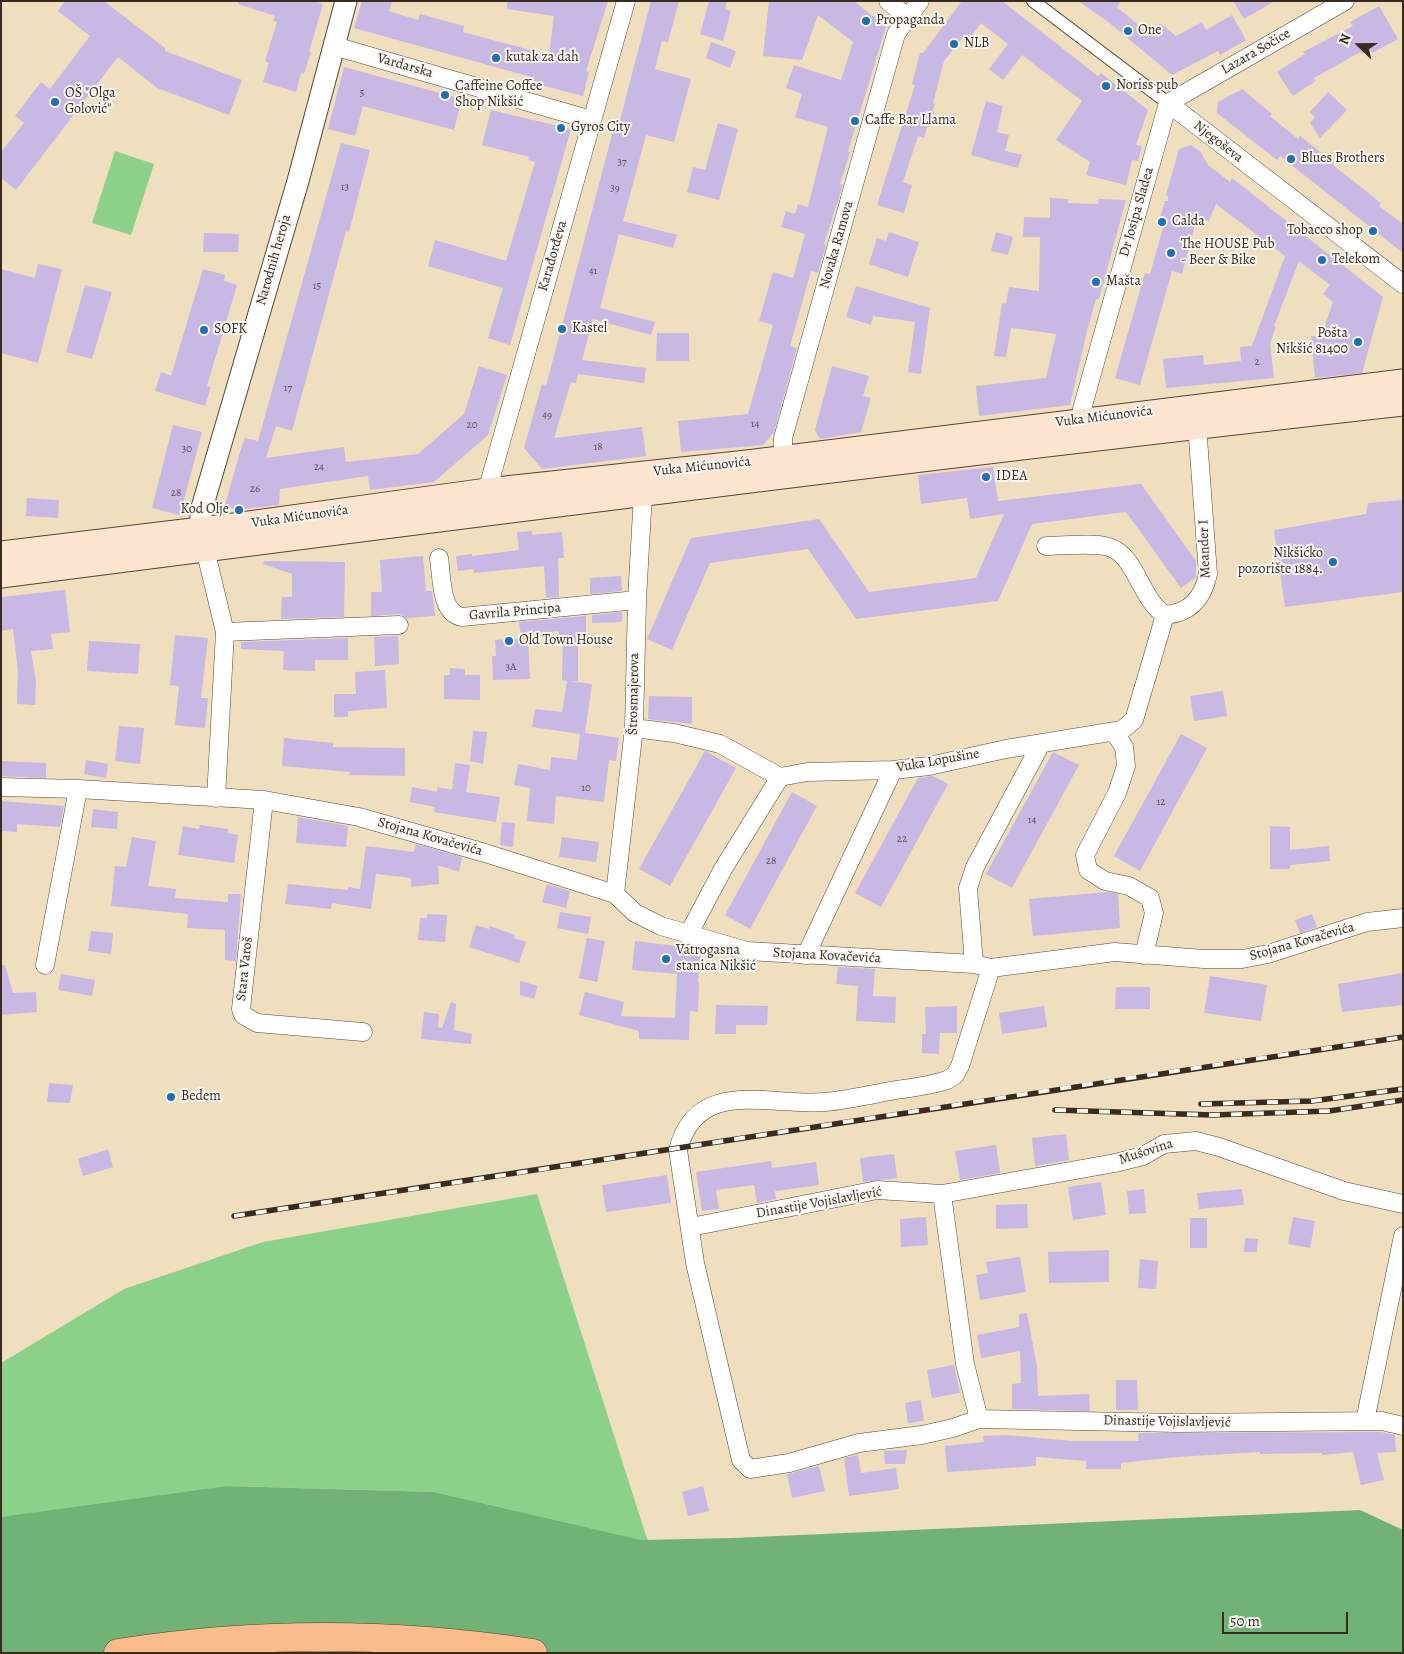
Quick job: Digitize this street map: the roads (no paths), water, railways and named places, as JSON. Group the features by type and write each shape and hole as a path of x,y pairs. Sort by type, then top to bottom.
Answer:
{"main road":[{"name":"Vuka Mićunovića","path":"1,575 203,539 486,501 782,467 1084,429 1403,382"},
{"name":"Vuka Mićunovića","path":"1084,429 1197,425 1403,402"},
{"name":"Vuka Mićunovića","path":"486,501 644,493 782,467"},
{"name":"Vuka Mićunovića","path":"1,554 203,539"},
{"path":"118,1653 240,1639 355,1636 423,1639 533,1653"}],"street":[{"name":"Narodnih heroja","path":"203,539 201,511 346,1"},
{"name":"Karađorđeva","path":"486,501 591,120 626,1"},
{"path":"888,1 907,17"},
{"name":"Novaka Ramova","path":"782,467 783,438 896,34 920,1"},
{"name":"Njegoševa","path":"1033,1 1403,284"},
{"name":"Lazara Sočice","path":"1168,103 1346,1"},
{"name":"Vardarska","path":"334,46 591,120"},
{"name":"Dr Josipa Sladea","path":"1084,429 1082,409 1168,103"},
{"name":"Meander I","path":"1165,615 1186,610 1196,602 1205,588 1208,574 1197,425"},
{"name":"Štrosmajerova","path":"615,894 634,728 637,600 644,493"},
{"path":"203,539 225,632 216,798"},
{"path":"1046,546 1106,546 1117,550 1125,558 1154,608 1165,615"},
{"name":"Gavrila Principa","path":"439,558 447,606 455,616 462,617 637,600"},
{"name":"Vuka Lopušine","path":"780,777 807,772 892,770 929,766 1006,749 1122,730 1134,720 1165,615"},
{"path":"225,632 399,625"},
{"path":"634,728 674,733 720,744 780,777 723,869 688,935"},
{"path":"1114,732 1124,747 1126,766 1116,793 1085,855 1088,870 1105,881 1128,886 1150,898 1154,912 1144,955"},
{"path":"942,1194 965,1364 979,1419 953,1428 922,1435 859,1443 789,1463 746,1468 741,1460 697,1272 678,1150 682,1134 689,1122 700,1112 717,1104 740,1099 824,1102 947,1080 955,1075 960,1066 983,966 968,888 975,867 1041,744"},
{"path":"806,954 892,770"},
{"name":"Stojana Kovačevića","path":"1,787 78,789 264,800 359,817 494,856 615,894 635,913 661,926 747,951 983,966 1115,952 1242,959 1268,954 1367,922 1403,918"},
{"path":"45,964 78,789"},
{"name":"Stara Varoš","path":"264,800 241,1009 243,1015 257,1023 363,1032"},
{"name":"Mušovina","path":"942,1194 1115,1163 1143,1156 1164,1144 1196,1141 1219,1146 1344,1190 1403,1204"},
{"name":"Dinastije Vojislavljević","path":"691,1227 877,1190 942,1194"},
{"path":"1365,1422 1403,1236"},
{"name":"Dinastije Vojislavljević","path":"979,1419 1178,1423 1382,1421 1403,1426"}],"railway":[{"path":"234,1216 1403,1037"},
{"path":"1201,1104 1312,1101 1403,1089"},
{"path":"1055,1110 1213,1115 1329,1111 1403,1100"}],"place":[{"name":"Propaganda","path":"866,21"},
{"name":"One","path":"1128,31"},
{"name":"NLB","path":"954,44"},
{"name":"kutak za dah","path":"496,58"},
{"name":"Noriss pub","path":"1106,86"},
{"name":"Caffeine Coffee Shop Nikšić","path":"445,95"},
{"name":"OŠ \"Olga Golović\"","path":"55,102"},
{"name":"Caffe Bar Llama","path":"855,121"},
{"name":"Gyros City","path":"561,128"},
{"name":"Blues Brothers","path":"1291,159"},
{"name":"Calda","path":"1162,222"},
{"name":"Tobacco shop","path":"1373,231"},
{"name":"The HOUSE Pub - Beer & Bike","path":"1171,253"},
{"name":"Telekom","path":"1322,260"},
{"name":"Mašta","path":"1096,282"},
{"name":"Kastel","path":"562,329"},
{"name":"SOFK","path":"204,330"},
{"name":"Pošta Nikšić 81400","path":"1358,342"},
{"name":"IDEA","path":"986,477"},
{"name":"Kod Olje","path":"239,510"},
{"name":"Nikšićko pozorište 1884.","path":"1333,562"},
{"name":"Old Town House","path":"509,641"},
{"name":"Vatrogasna stanica Nikšić","path":"666,959"},
{"name":"Bedem","path":"171,1097"}]}
